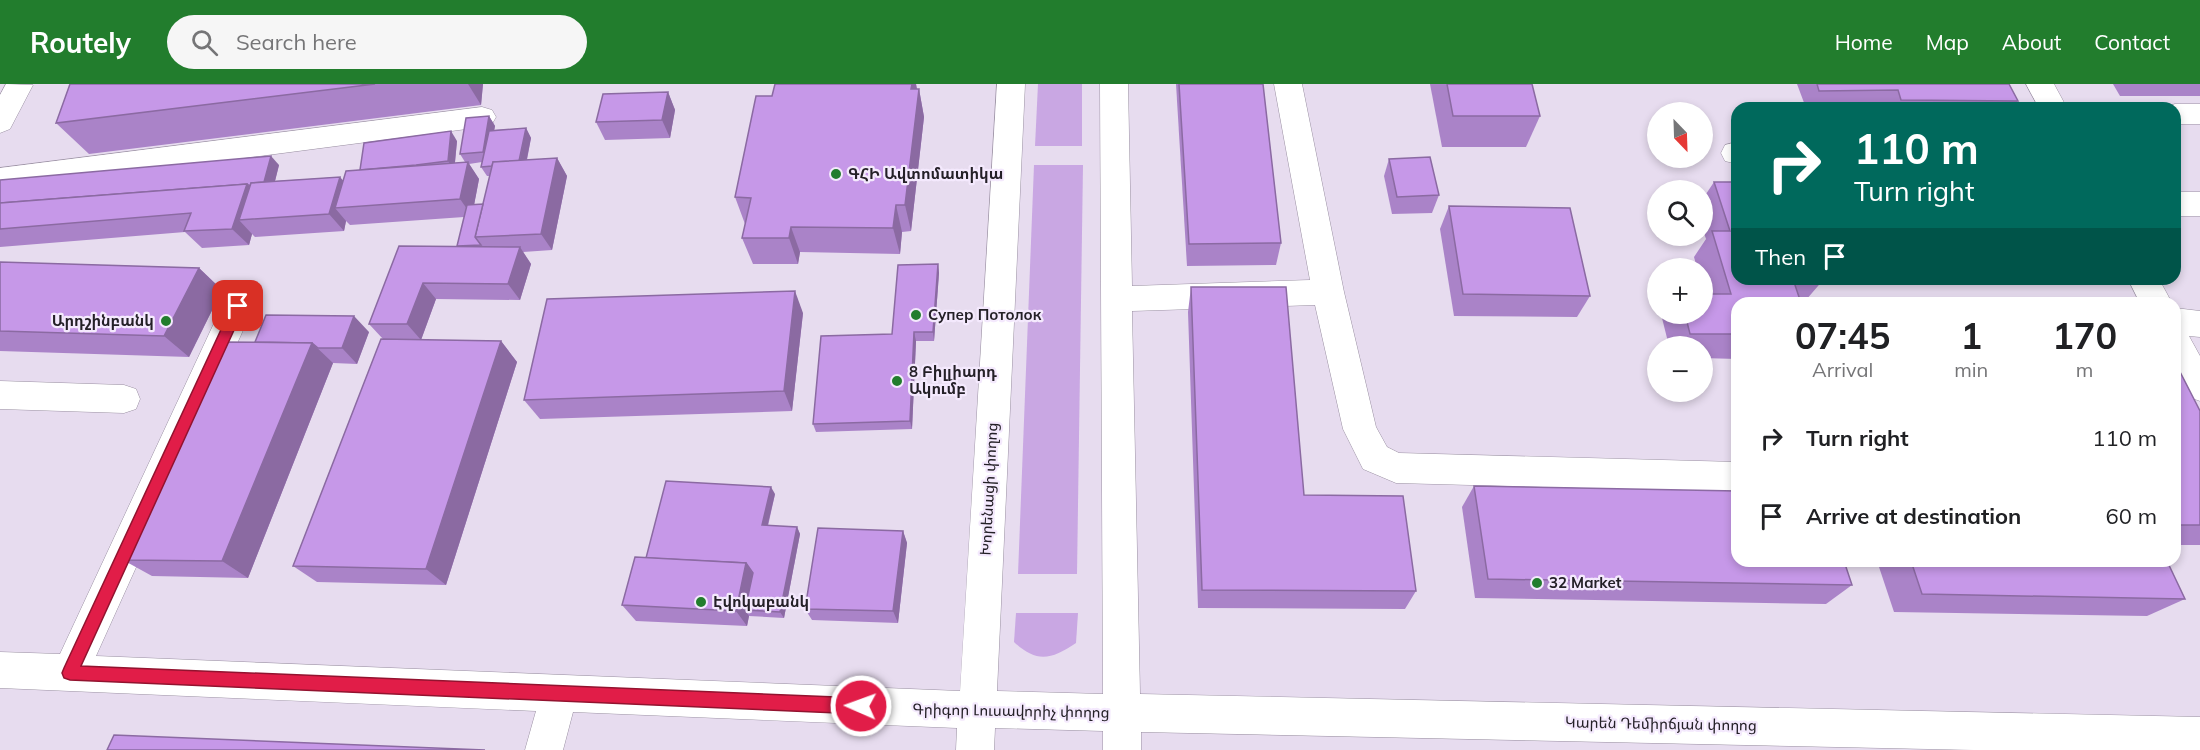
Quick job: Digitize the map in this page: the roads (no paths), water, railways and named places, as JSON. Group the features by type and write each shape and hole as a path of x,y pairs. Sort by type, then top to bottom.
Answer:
{"street":[{"path":"0,122 23,84"},
{"name":"Խորենացի փողոց","path":"975,750 1011,84"},
{"path":"1114,84 1122,750"},
{"path":"1288,84 1328,292 1360,429 1375,458 1396,468 1731,477"},
{"path":"2040,84 2050,102"},
{"path":"2181,114 2200,114"},
{"path":"0,179 482,117"},
{"path":"2181,204 2200,204"},
{"path":"1117,299 1328,292"},
{"path":"70,673 238,306"},
{"path":"2181,322 2200,324"},
{"path":"2181,351 2200,387"},
{"path":"0,395 124,399"},
{"name":"Գրիգոր Լուսավորիչ փողոց","path":"0,670 977,710 1122,713"},
{"path":"544,750 560,693"},
{"name":"Կարեն Դեմիրճյան փողոց","path":"1122,713 2200,736"}],"place":[{"name":"ԳՀԻ Ավտոմատիկա","path":"836,174"},
{"name":"Супер Потолок","path":"916,315"},
{"name":"Արդշինբանկ","path":"166,321"},
{"name":"8 Բիլլիարդ Ակումբ","path":"897,381"},
{"name":"32 Market","path":"1537,583"},
{"name":"Էվոկաբանկ","path":"701,602"}]}
